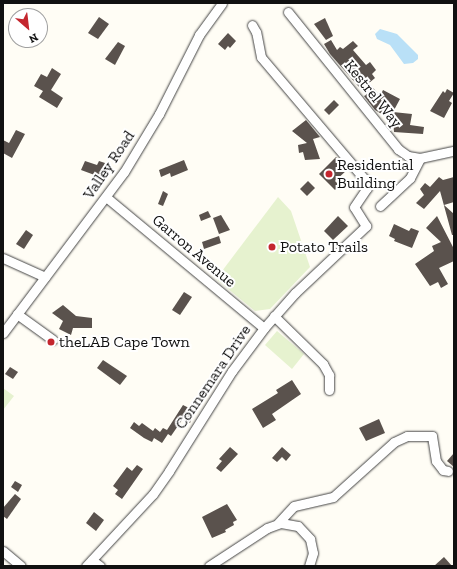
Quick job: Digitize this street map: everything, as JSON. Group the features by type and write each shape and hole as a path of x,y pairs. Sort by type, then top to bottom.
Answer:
{"street":[{"name":"Valley Road","path":"3,333 106,197 144,141 196,41 222,3"},
{"name":"Kestrel Way","path":"288,12 398,150 408,156 420,158 454,151"},
{"name":"Connemara Drive","path":"89,563 153,494 169,472 232,371 264,328 295,292 366,227 365,222 358,213 355,205 367,188 366,181 261,57 256,32 252,25"},
{"path":"380,206 410,178 420,158"},
{"name":"Garron Avenue","path":"106,197 264,328"},
{"path":"3,258 45,277"},
{"path":"17,314 53,340"},
{"path":"274,316 323,364 329,375 329,390"},
{"path":"209,566 278,523 294,506 333,497 394,442 407,436 432,436 436,461 443,470 448,471"},
{"path":"278,523 298,526 310,539 313,553 309,566"},
{"path":"3,551 21,566"},
{"path":"89,563 100,566"}],"green space":[{"name":"Potato Trails","path":"278,197 291,211 310,267 270,309 255,311 216,279"},
{"path":"277,331 304,354 292,369 265,345"},
{"path":"3,388 14,396 3,410"}],"water":[{"path":"380,29 397,34 418,55 418,59 413,63 404,64 390,45 377,39 375,34"}],"building":[{"path":"99,17 109,24 98,39 88,33"},
{"path":"325,18 333,36 326,40 314,24"},
{"path":"228,33 236,41 230,48 228,46 225,50 218,44"},
{"path":"331,40 337,50 340,47 343,49 353,41 358,46 353,50 366,65 370,62 376,70 372,74 375,78 369,83 380,96 383,90 400,99 393,112 412,114 410,125 424,127 423,134 394,132 393,121 375,110 364,96 366,95 330,54 324,44"},
{"path":"118,42 125,46 115,65 105,59"},
{"path":"52,68 61,74 51,90 63,98 57,108 39,97 43,91 34,86 41,74 47,77"},
{"path":"447,89 454,93 449,101 452,103 444,118 430,111 443,91 445,93"},
{"path":"334,100 339,105 329,115 324,110"},
{"path":"306,120 320,137 313,139 320,159 305,160 303,152 299,153 298,145 307,143 292,131"},
{"path":"16,130 25,134 12,158 3,153 3,140 9,143"},
{"name":"Residential Building","path":"336,157 347,170 335,181 340,186 335,190 319,174"},
{"path":"184,160 188,170 171,177 170,173 161,177 159,170"},
{"path":"85,161 97,165 99,161 105,163 100,177 81,170"},
{"path":"439,177 443,180 454,177 454,202 444,205 454,214 454,235 452,235 440,191 424,209 416,203 424,195 420,189 425,183 430,187"},
{"path":"308,181 315,188 307,196 300,189"},
{"path":"163,191 168,194 163,206 158,204"},
{"path":"208,211 211,217 201,221 199,215"},
{"path":"221,215 230,230 219,234 213,218"},
{"path":"338,216 348,226 333,240 324,231"},
{"path":"437,216 454,249 454,261 439,268 448,284 441,288 438,282 430,286 415,264 434,251 432,246 441,242 426,228"},
{"path":"394,224 409,231 411,228 419,231 412,248 394,241 395,239 389,236"},
{"path":"26,230 33,235 24,249 16,244"},
{"path":"219,236 221,243 204,249 202,242"},
{"path":"184,292 192,297 180,315 172,310"},
{"path":"63,305 76,316 92,318 92,328 73,328 71,335 59,329 63,321 52,313"},
{"path":"103,360 127,376 120,385 97,368"},
{"path":"10,367 18,372 13,379 5,374"},
{"path":"292,380 301,394 272,414 276,420 263,428 252,409 278,393 276,390"},
{"path":"183,405 189,408 187,411 194,414 190,423 182,420 171,436 168,434 162,443 154,438 152,442 130,428 134,422 139,426 142,423 153,431 155,428 160,432 163,428 167,430"},
{"path":"379,419 385,433 366,441 359,428"},
{"path":"230,447 238,454 221,472 216,468 222,461 219,459"},
{"path":"282,447 291,455 286,461 282,457 277,462 272,458"},
{"path":"454,453 454,467 447,461"},
{"path":"137,465 143,469 122,499 115,494 118,490 113,486 127,467 132,471"},
{"path":"15,481 22,485 18,492 11,487"},
{"path":"15,494 21,499 7,519 3,516 3,508"},
{"path":"227,504 237,520 233,522 234,525 225,530 226,532 212,538 202,517"},
{"path":"94,512 104,520 96,531 86,523"},
{"path":"444,557 452,566 434,566"}],"place":[{"name":"Residential Building","path":"329,174"},
{"name":"Potato Trails","path":"272,247"},
{"name":"theLAB Cape Town","path":"51,342"}]}
